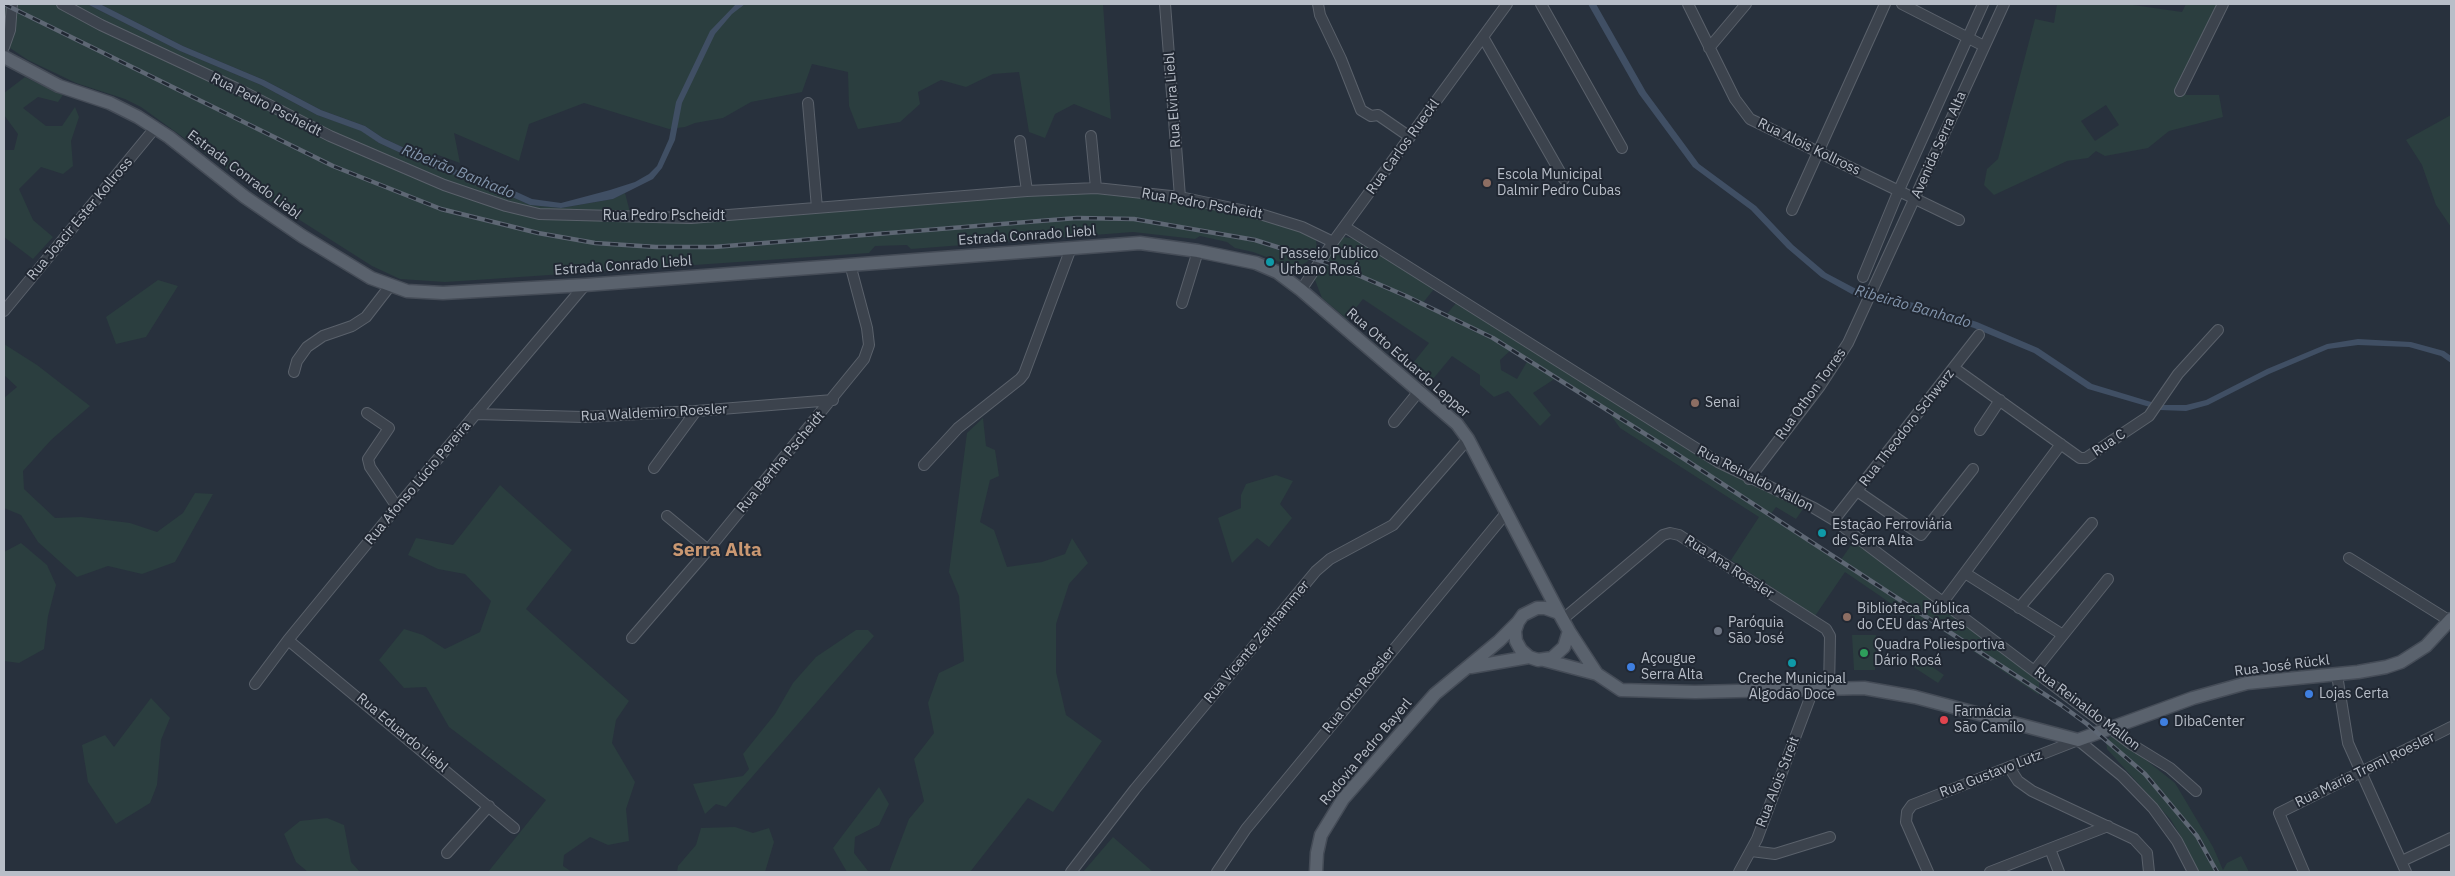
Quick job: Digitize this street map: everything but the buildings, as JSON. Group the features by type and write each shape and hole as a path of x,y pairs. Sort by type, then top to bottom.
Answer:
{"main road":[{"name":"Estrada Conrado Liebl","path":"4,57 59,86 126,110 156,128 280,221 359,271 390,286 407,291 430,294 585,285 1140,243 1198,251 1265,267 1301,290"},
{"name":"Rua Otto Eduardo Lepper","path":"1301,290 1420,390 1457,424 1468,439 1563,621 1597,674"},
{"name":"Rua Otto Eduardo Lepper","path":"1530,610 1539,598 1541,588 1539,574"},
{"path":"1545,608 1563,621 1564,647 1558,654 1544,660 1529,657 1521,650 1516,641 1515,631 1518,622 1530,610 1545,608"},
{"name":"Rua José Rückl","path":"2078,740 2109,727 2208,693 2247,683 2372,671 2401,662 2426,646 2450,620"},
{"name":"Rodovia Pedro Bayerl","path":"1316,872 1318,845 1327,823 1338,806 1427,703 1518,622"},
{"name":"Rodovia Pedro Bayerl","path":"1466,668 1485,663 1529,657"},
{"name":"Rua Otto Eduardo Lepper","path":"1544,660 1597,674 1614,686 1632,691 1830,690 1864,688 1915,697 2078,740"}],"street":[{"path":"4,47 10,30 12,4"},
{"name":"Rua Pedro Pscheidt","path":"62,4 101,25 240,90 299,122 444,186 506,206 539,214 567,217 691,218 1027,191 1096,188 1180,197 1260,214 1302,227 1334,242"},
{"name":"Rua Elvira Liebl","path":"1165,4 1180,197"},
{"path":"1318,4 1320,15 1341,59 1361,110 1370,116 1378,115 1410,137"},
{"name":"Rua Carlos Rueckl","path":"1301,290 1507,4"},
{"path":"1541,4 1622,148"},
{"name":"Rua Alois Kollross","path":"1688,4 1735,99 1750,119 1959,220"},
{"path":"1709,48 1746,4"},
{"path":"1792,210 1885,4"},
{"path":"1902,4 1984,46"},
{"name":"Avenida Serra Alta","path":"1863,277 1899,190 1983,4"},
{"name":"Avenida Serra Alta","path":"1864,305 1875,286 1916,198 2004,4"},
{"path":"2180,91 2223,4"},
{"path":"1484,37 1564,178"},
{"path":"808,103 817,208"},
{"name":"Rua Joacir Ester Kollross","path":"4,311 156,128"},
{"path":"1091,136 1096,188"},
{"path":"1020,141 1027,191"},
{"name":"Rua Reinaldo Mallon","path":"1345,227 1689,444 1749,479 1814,508 1834,520 2109,727 2170,768 2196,791"},
{"path":"924,465 958,428 1024,374 1071,248"},
{"path":"1182,303 1198,251"},
{"name":"Rua Bertha Pscheidt","path":"632,638 708,550 864,360 869,345 867,328 850,264"},
{"name":"Rua Afonso Lúcio Pereira","path":"255,684 288,640 397,507 585,285"},
{"path":"294,372 297,362 307,347 323,336 352,326 366,317 390,286"},
{"name":"Rua Othon Torres","path":"1749,479 1832,368 1848,343 1864,305"},
{"name":"Rua C","path":"1954,368 2080,458 2090,457 2153,411 2182,370 2218,330"},
{"name":"Rua Theodoro Schwarz","path":"1834,520 1979,335"},
{"path":"1394,422 1420,390"},
{"name":"Rua Waldemiro Roesler","path":"475,414 583,417 696,411 833,400"},
{"path":"1980,430 2000,400"},
{"path":"654,468 696,411"},
{"path":"367,413 389,428 368,459 370,467 397,507"},
{"name":"Rua Vicente Zeithammer","path":"1071,872 1135,789 1316,571 1330,559 1393,525 1468,439"},
{"path":"1943,602 2062,444"},
{"path":"1857,491 1921,535 1974,469"},
{"name":"Rua Otto Roesler","path":"1217,872 1246,828 1507,512"},
{"path":"667,516 708,550"},
{"path":"2019,608 2092,523"},
{"name":"Rua Ana Roesler","path":"1563,621 1663,535 1670,533 1679,535 1826,629 1830,636 1830,690"},
{"path":"2349,558 2450,620"},
{"path":"1965,574 2063,635"},
{"path":"2034,670 2108,579"},
{"name":"Rua Eduardo Liebl","path":"288,640 514,828"},
{"path":"2337,675 2348,743 2406,872"},
{"name":"Rua Alois Streit","path":"1739,872 1751,851 1813,690"},
{"name":"Rua Maria Treml Roesler","path":"2304,872 2279,813 2451,727"},
{"path":"2078,740 2122,776 2153,808 2177,841 2193,872"},
{"name":"Rua Gustavo Lutz","path":"1928,872 1908,827 1907,812 1916,803 2078,740"},
{"path":"2009,767 2026,788 2129,836 2140,844 2147,853 2149,872"},
{"path":"447,853 489,806"},
{"path":"1990,872 2108,826"},
{"path":"1751,851 1775,854 1830,837"},
{"path":"2402,861 2451,838"},
{"path":"2050,849 2059,872"}],"shaded area":[{"path":"4,4 87,4 180,51 261,85 317,115 362,131 379,143 433,168 483,184 530,205 561,208 613,199 625,193 631,216 691,218 1096,188 1180,197 1315,234 1317,248 1307,262 1299,266 1288,265 1253,252 1235,248 1227,242 1200,236 1195,239 1133,232 911,249 907,245 875,246 869,253 445,282 400,279 372,266 262,196 258,185 235,170 227,169 141,107 125,99 76,83 28,60 4,44"},
{"path":"100,4 1103,4 1111,119 1074,104 1055,114 1045,138 1029,132 1019,72 993,74 966,87 941,80 918,92 920,104 900,122 858,129 849,106 848,72 812,64 802,92 751,102 723,118 695,123 685,127 669,129 584,103 529,124 519,161 454,133 460,163 438,155 424,157 383,138 365,126 321,110 264,80 183,46"},
{"path":"2057,4 2126,4 2182,12 2186,4 2217,4 2179,82 2186,95 2219,95 2223,117 2169,131 2148,148 2105,156 2096,151 2088,158 2067,161 1994,195 1984,185 1987,169 1998,159 2035,19 2054,23","holes":["2106,105 2119,125 2095,141 2081,121"]},
{"path":"25,77 63,95 58,102 38,97 23,108 46,126 62,126 75,107 79,117 71,141 73,166 63,174 41,167 19,189 33,220 53,237 33,259 4,237 4,150 14,150 18,134 4,115 4,93"},
{"path":"2451,115 2451,227 2436,205 2422,165 2406,140"},
{"path":"1344,237 1355,239 1434,289 1422,304 1446,315 1456,303 1709,463 1803,509 1796,519 1776,507 1770,515 1840,561 1854,541 2039,681 2039,695 1931,623 1927,628 1845,572 1815,616 1731,560 1759,517 1620,428 1607,410 1556,378 1533,393 1551,415 1540,426 1508,391 1494,397 1480,385 1480,375 1452,356 1428,385 1409,368 1429,343 1363,299 1347,319 1322,298 1315,280 1318,270 1338,240","holes":["1511,350 1528,360 1517,379 1501,370 1500,360"]},
{"path":"158,280 178,286 146,337 116,344 106,317"},
{"path":"4,344 37,365 90,406 51,440 23,471 24,489 55,518 81,517 130,523 157,532 183,513 195,493 213,494 175,562 142,574 108,566 77,577 38,542 21,515 4,508 4,398 17,387 4,375"},
{"path":"983,418 986,446 995,450 999,476 990,480 980,522 994,530 1007,567 1042,562 1065,554 1072,538 1088,563 1069,584 1056,624 1056,672 1066,715 1102,741 1053,812 1028,798 970,872 889,872 909,819 924,801 914,759 934,733 928,703 939,673 964,661 959,596 949,572 967,433"},
{"path":"1276,475 1293,481 1280,504 1292,518 1269,547 1257,538 1232,563 1218,518 1241,508 1241,495 1246,484"},
{"path":"500,485 572,550 526,609 629,701 616,720 612,743 635,782 626,809 629,841 608,845 590,837 564,855 563,866 572,872 488,872 546,800 449,727 426,687 404,688 379,660 404,629 423,635 445,649 480,632 491,601 465,574 438,569 408,555 416,538 453,545"},
{"path":"21,543 47,565 56,585 48,616 44,649 19,663 4,661 4,552"},
{"path":"856,630 868,630 874,636 726,807 716,804 705,814 693,784 743,776 749,769 743,754 775,714 793,683 816,657"},
{"name":"Quadra Poliesportiva Dário Rosá","path":"1852,635 1876,635 1875,670 1854,670"},
{"path":"1918,657 1944,675 1938,683 1912,666"},
{"path":"151,698 170,718 161,740 157,785 150,803 116,824 88,782 82,745 105,735 114,747"},
{"path":"2113,734 2175,783 2213,847 2223,870 2227,863 2241,856 2249,872 2198,872 2171,820 2107,749 2106,741"},
{"path":"879,787 889,804 879,825 855,837 854,853 868,871 847,872 833,848"},
{"path":"327,818 344,825 351,862 360,872 308,872 296,862 284,834 300,821"},
{"path":"735,827 753,833 769,828 774,842 765,872 677,872 678,866 696,845 701,828"},
{"path":"1113,837 1152,871 1083,872"}],"water":[{"name":"Ribeirão Banhado","path":"87,4 100,4 183,46 264,80 321,110 365,126 383,138 424,157 465,173 486,178 532,199 561,203 635,182 649,174 657,166 669,139 676,102 710,31 736,4 745,4 732,14 715,34 682,103 675,140 662,168 653,179 613,199 561,208 530,205 483,184 433,168 379,143 361,131 317,115 261,85 180,51"},
{"name":"Ribeirão Banhado","path":"1588,4 1596,4 1646,92 1699,164 1756,206 1793,245 1826,273 1860,291 1923,305 1977,322 2038,348 2092,384 2161,405 2186,405 2206,400 2267,369 2327,344 2358,339 2411,342 2444,351 2451,356 2451,363 2441,356 2409,347 2358,345 2328,349 2269,374 2208,405 2186,411 2160,410 2088,389 2034,353 1974,328 1921,311 1857,297 1821,277 1787,248 1751,210 1693,167 1639,94"}],"railway":[{"path":"4,4 333,166 441,209 538,233 595,243 656,247 714,247 1077,218 1134,219 1255,240 1337,266 1406,296 1493,338 1669,449 2061,705 2087,724 2145,774 2197,836 2217,872"}],"place":[{"name":"Escola Municipal Dalmir Pedro Cubas","path":"1487,183"},
{"name":"Passeio Público Urbano Rosá","path":"1270,262"},
{"name":"Senai","path":"1695,403"},
{"name":"Estação Ferroviária de Serra Alta","path":"1822,533"},
{"name":"Biblioteca Pública do CEU das Artes","path":"1847,617"},
{"name":"Paróquia São José","path":"1718,631"},
{"name":"Quadra Poliesportiva Dário Rosá","path":"1864,653"},
{"name":"Creche Municipal Algodão Doce","path":"1792,663"},
{"name":"Açougue Serra Alta","path":"1631,667"},
{"name":"Lojas Certa","path":"2309,694"},
{"name":"Farmácia São Camilo","path":"1944,720"},
{"name":"DibaCenter","path":"2164,722"}],"district":[{"name":"Serra Alta","path":"717,551"}]}
